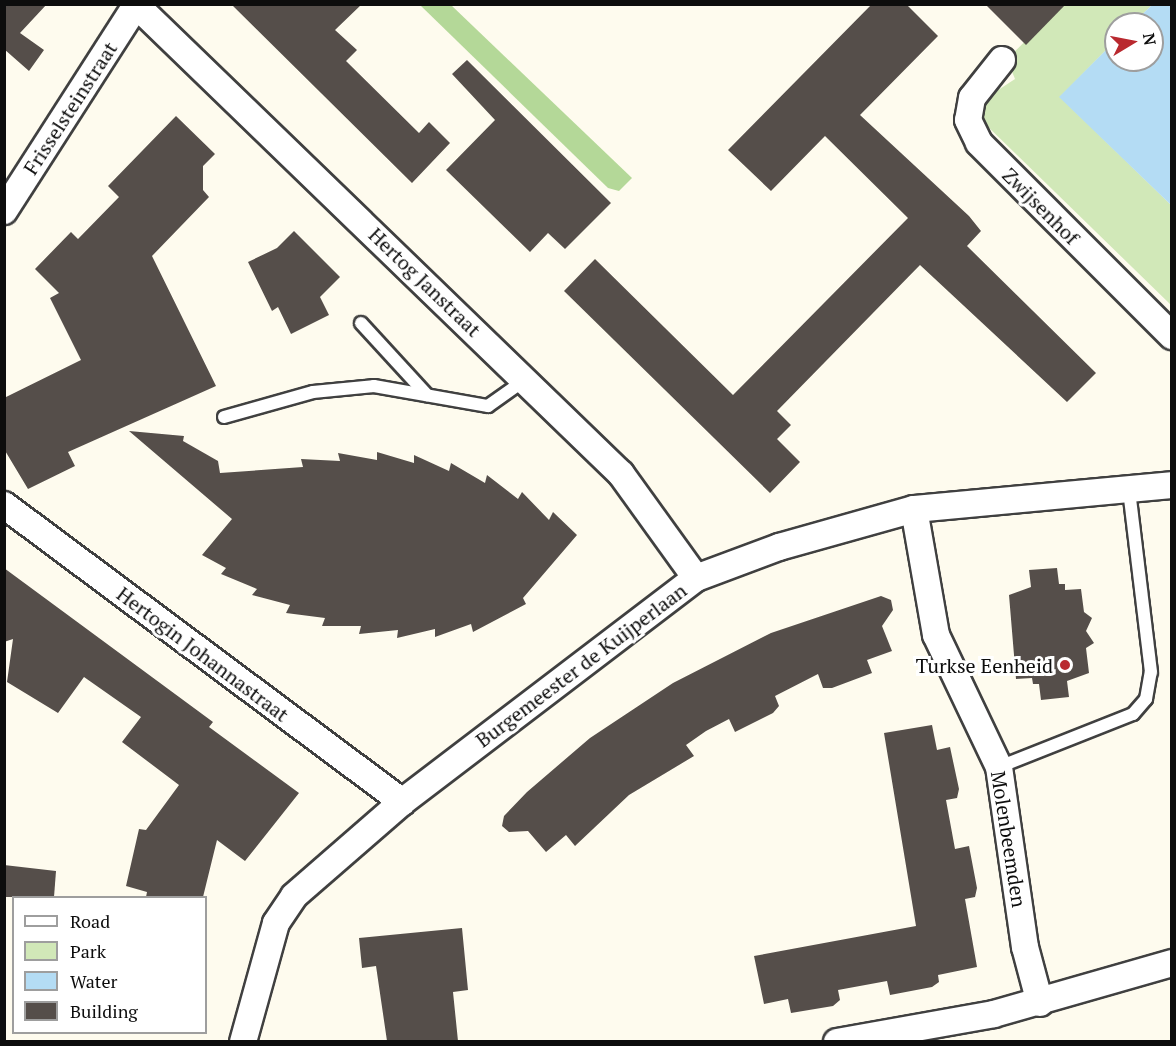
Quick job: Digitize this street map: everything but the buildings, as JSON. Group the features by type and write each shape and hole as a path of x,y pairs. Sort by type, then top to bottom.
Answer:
{"street":[{"name":"Frisselsteinstraat","path":"4,211 135,5"},
{"name":"Hertog Janstraat","path":"135,5 526,379 621,474 696,578"},
{"name":"Zwijsenhof","path":"1002,60 972,98 968,120 979,143 1172,336"},
{"name":"Burgemeester de Kuijperlaan","path":"243,1041 276,923 294,896 402,802 696,578 779,546 914,509 1172,485"},
{"name":"Hertogin Johannastraat","path":"4,505 402,802"},
{"name":"Molenbeemden","path":"914,509 936,635 999,767 1025,947 1040,1003"},
{"path":"837,1041 1040,1003 1172,963"}],"lane":[{"path":"361,322 427,395"},
{"path":"224,417 313,392 374,386 488,406 526,379"},
{"path":"999,767 1133,714 1146,699 1151,672 1129,489"}],"green space":[{"path":"420,5 451,5 632,178 619,191 608,188"},
{"path":"1062,5 1152,5 1145,12 1104,12 1104,52 1060,97 1171,205 1171,305 980,119 983,100 1015,79 1007,59"}],"water":[{"path":"1152,5 1171,5 1171,205 1059,97 1104,52 1104,72 1164,72 1164,12 1145,12"}],"place":[{"name":"Turkse Eenheid","path":"1065,665"}]}
